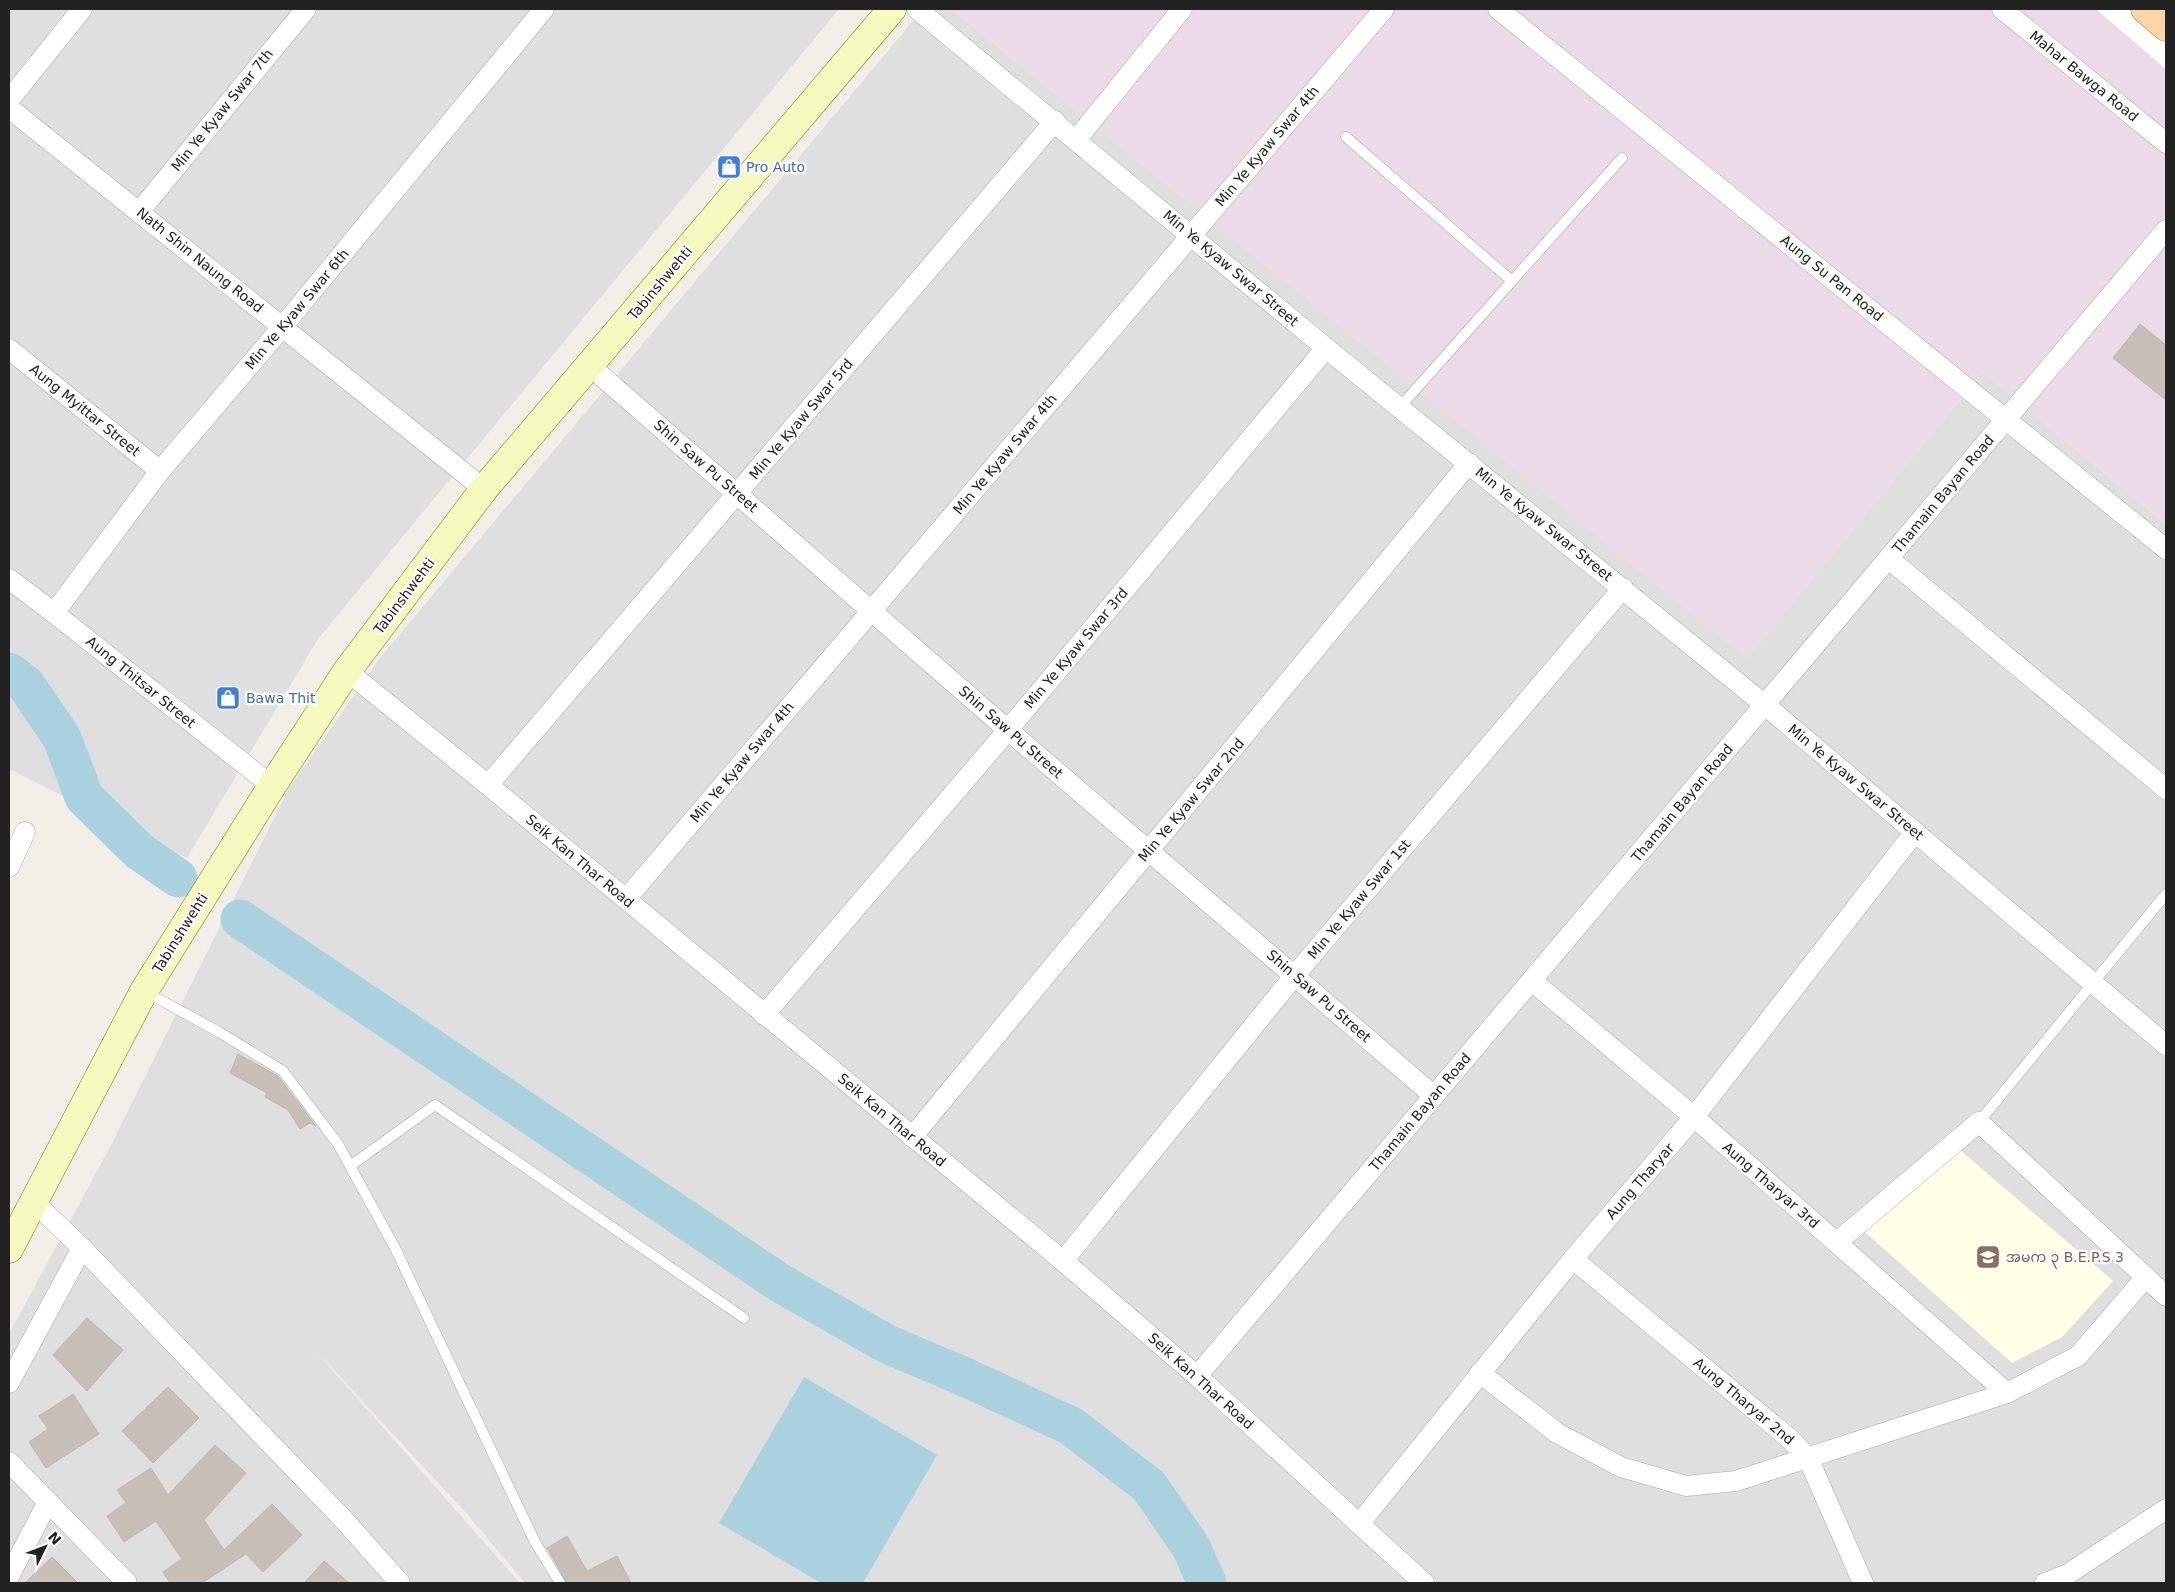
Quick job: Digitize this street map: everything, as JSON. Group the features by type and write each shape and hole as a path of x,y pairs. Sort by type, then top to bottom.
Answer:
{"main road":[{"name":"Tabinshwehti","path":"9,1249 144,991 272,786 347,671 484,489 892,9"},
{"path":"2146,9 2166,27"}],"street":[{"path":"9,100 82,9"},
{"name":"Min Ye Kyaw Swar 7th","path":"139,212 306,9"},
{"name":"Min Ye Kyaw Swar 6th","path":"54,612 160,471 283,326 544,9"},
{"name":"Min Ye Kyaw Swar Street","path":"917,9 1326,348 1765,705 2166,1045"},
{"path":"1076,140 1182,9"},
{"name":"Min Ye Kyaw Swar 4th","path":"626,899 1384,9"},
{"name":"Aung Su Pan Road","path":"1498,9 2166,549"},
{"name":"Mahar Bawga Road","path":"2002,9 2166,143"},
{"name":"Nath Shin Naung Road","path":"9,108 484,489"},
{"name":"Min Ye Kyaw Swar 5rd","path":"488,785 1054,121"},
{"name":"Thamain Bayan Road","path":"1197,1376 2166,230"},
{"name":"Min Ye Kyaw Swar 3rd","path":"764,1015 1008,730 1326,348"},
{"name":"Aung Myittar Street","path":"9,349 160,471"},
{"name":"Shin Saw Pu Street","path":"590,366 1008,730 1434,1096"},
{"name":"Min Ye Kyaw Swar 2nd","path":"912,1137 1469,463"},
{"path":"1888,559 2166,789"},
{"name":"Aung Thitsar Street","path":"9,579 54,612 272,786"},
{"name":"Min Ye Kyaw Swar 1st","path":"1063,1261 1295,975 1623,588"},
{"name":"Seik Kan Thar Road","path":"347,671 488,785 1063,1261 1197,1376 1424,1583"},
{"path":"9,867 25,832"},
{"name":"Aung Tharyar","path":"1358,1524 1573,1259 1694,1118 1915,832"},
{"name":"Aung Tharyar 3rd","path":"1532,980 1837,1242 2007,1393"},
{"path":"1837,1242 1979,1122 2166,1296"},
{"path":"34,1202 82,1248 344,1520 400,1583"},
{"path":"9,1383 82,1248"},
{"name":"Aung Tharyar 2nd","path":"1573,1259 1790,1439 1808,1458 1863,1583"},
{"path":"1480,1373 1557,1433 1622,1467 1686,1486 1736,1481 2007,1393 2078,1356 2146,1277"},
{"path":"9,1462 128,1583"},
{"path":"9,1576 48,1502"},
{"path":"2045,1583 2068,1574 2166,1509"}],"lane":[{"path":"1346,137 1512,281"},
{"path":"1400,407 1622,158"},
{"path":"1979,1122 2166,894"},
{"path":"144,991 219,1032 283,1071 338,1144 395,1248 535,1542 560,1583"},
{"path":"350,1166 435,1105 744,1318"}],"shaded area":[{"path":"9,9 839,9 318,639 187,858 9,769"},
{"path":"923,9 952,9 1747,658 1983,372 2166,524 2166,1583 525,1583 467,1514 314,1349 520,1583 9,1583 9,1334 110,1147 288,790 380,658"},
{"path":"952,9 2166,9 2166,524 1983,372 1747,659"},
{"name":"အမက ၃ B.E.P.S 3","path":"1954,1145 2113,1281 2062,1337 2012,1363 1865,1232"}],"water":[{"path":"804,1377 937,1455 863,1583 821,1583 719,1523"}],"pier":[{"path":"2096,9 2166,9 2166,69"}],"building":[{"path":"2140,324 2166,345 2166,400 2113,358"},
{"path":"238,1054 278,1076 316,1126 310,1123 300,1129 288,1110 265,1097 267,1093 230,1073"},
{"path":"87,1318 123,1350 87,1391 53,1355"},
{"path":"168,1387 199,1418 153,1463 122,1431"},
{"path":"73,1394 99,1434 46,1468 29,1442 48,1429 39,1416"},
{"path":"215,1445 246,1473 204,1520 224,1550 272,1504 302,1535 263,1572 246,1554 202,1583 170,1583 163,1572 182,1559 156,1521 124,1542 107,1516 126,1503 117,1490 151,1468 168,1495"},
{"path":"567,1536 587,1571 617,1556 631,1583 567,1583 547,1548"},
{"path":"52,1557 78,1583 25,1583"},
{"path":"324,1561 349,1583 304,1583"}],"waterway":[{"path":"9,672 26,685 62,738 84,797 139,851 178,878"},
{"path":"240,919 780,1283 887,1344 967,1378 1071,1426 1149,1486 1191,1547 1207,1583"}],"place":[{"name":"Pro Auto","path":"729,167"},
{"name":"Bawa Thit","path":"228,698"},
{"name":"အမက ၃ B.E.P.S 3","path":"1988,1257"}]}
